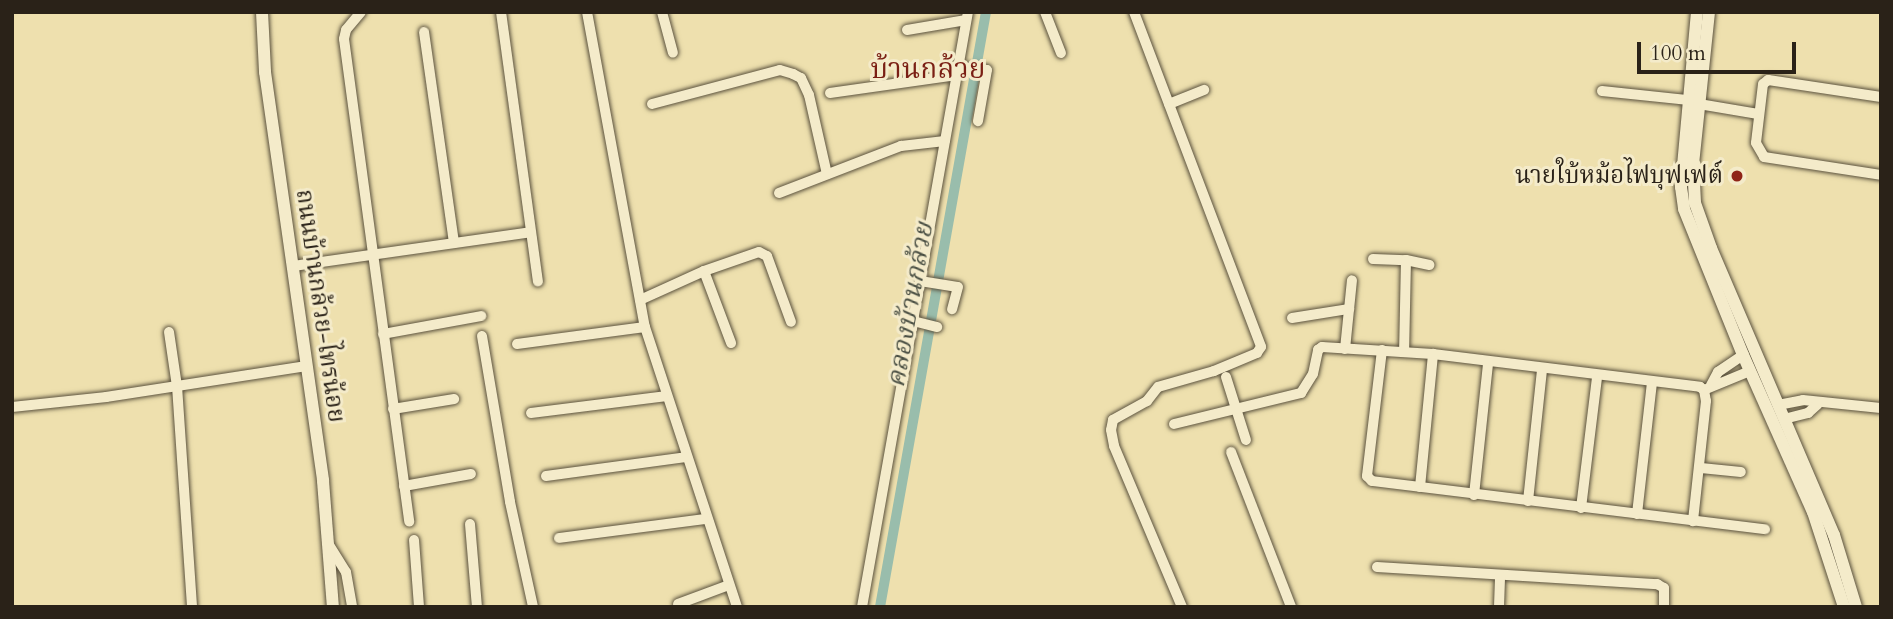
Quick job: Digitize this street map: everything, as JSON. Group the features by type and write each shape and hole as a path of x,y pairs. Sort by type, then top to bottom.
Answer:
{"street":[{"name":"ถนนบ้านกล้วย-ไทรน้อย","path":"262,12 265,72 307,366 329,545 333,607"},
{"path":"361,12 346,30 344,39 409,523"},
{"path":"501,12 538,281"},
{"path":"587,12 646,327 706,519 737,607"},
{"path":"662,12 673,53"},
{"path":"1045,12 1061,53"},
{"path":"1134,12 1261,347 1257,353 1214,371 1158,387 1147,401 1113,421 1111,430 1114,446 1182,607"},
{"path":"1697,12 1693,102 1695,202 1710,248 1834,535 1856,607"},
{"path":"1709,12 1681,187 1684,209 1743,355 1813,512 1844,607"},
{"path":"862,607 923,281 945,141 961,70 967,16 907,30"},
{"path":"424,32 454,243"},
{"path":"830,93 983,68 988,77 981,90 978,121"},
{"path":"652,104 780,70 793,74 801,78 808,95 827,174"},
{"path":"1881,97 1772,79 1763,84 1756,143 1764,157 1881,175"},
{"path":"1169,104 1204,90"},
{"path":"1602,91 1693,102 1758,114"},
{"path":"779,193 901,146 945,141"},
{"path":"293,267 531,232"},
{"path":"640,300 704,271 763,253 790,322"},
{"path":"1373,259 1406,260 1429,265"},
{"path":"1404,352 1406,260"},
{"path":"704,271 732,343"},
{"path":"1345,349 1352,280"},
{"path":"923,281 953,284 958,290 952,309"},
{"path":"1292,318 1349,309"},
{"path":"383,334 481,316"},
{"path":"915,322 934,326"},
{"path":"517,344 646,327"},
{"path":"169,332 177,386 192,607"},
{"path":"482,336 510,502 533,607"},
{"path":"1174,424 1301,393 1313,374 1320,348 1433,354 1597,377 1708,387 1750,371"},
{"path":"1382,350 1367,475 1373,481 1765,529"},
{"path":"1420,487 1433,354"},
{"path":"1693,521 1708,387 1718,372 1743,355"},
{"path":"1474,495 1488,363"},
{"path":"12,414 17,407 307,366"},
{"path":"1528,501 1542,370"},
{"path":"1227,377 1246,440"},
{"path":"1581,508 1597,377"},
{"path":"1637,514 1652,383"},
{"path":"531,413 667,396"},
{"path":"393,409 454,399"},
{"path":"1778,405 1797,400 1881,408"},
{"path":"1784,419 1808,413 1818,404"},
{"path":"1231,452 1291,607"},
{"path":"546,476 686,457"},
{"path":"1700,468 1741,472"},
{"path":"404,486 471,474"},
{"path":"559,538 706,519"},
{"path":"470,524 477,607"},
{"path":"414,540 419,607"},
{"path":"329,545 346,572 352,607"},
{"path":"1377,567 1657,584 1664,588 1664,607"},
{"path":"1499,607 1500,576"},
{"path":"678,604 729,585"}],"waterway":[{"name":"คลองบ้านกล้วย","path":"880,607 986,12"}],"place":[{"name":"นายใบ้หม้อไฟบุฟเฟต์","path":"1737,176"}],"district":[{"name":"บ้านกล้วย","path":"928,69"}]}
